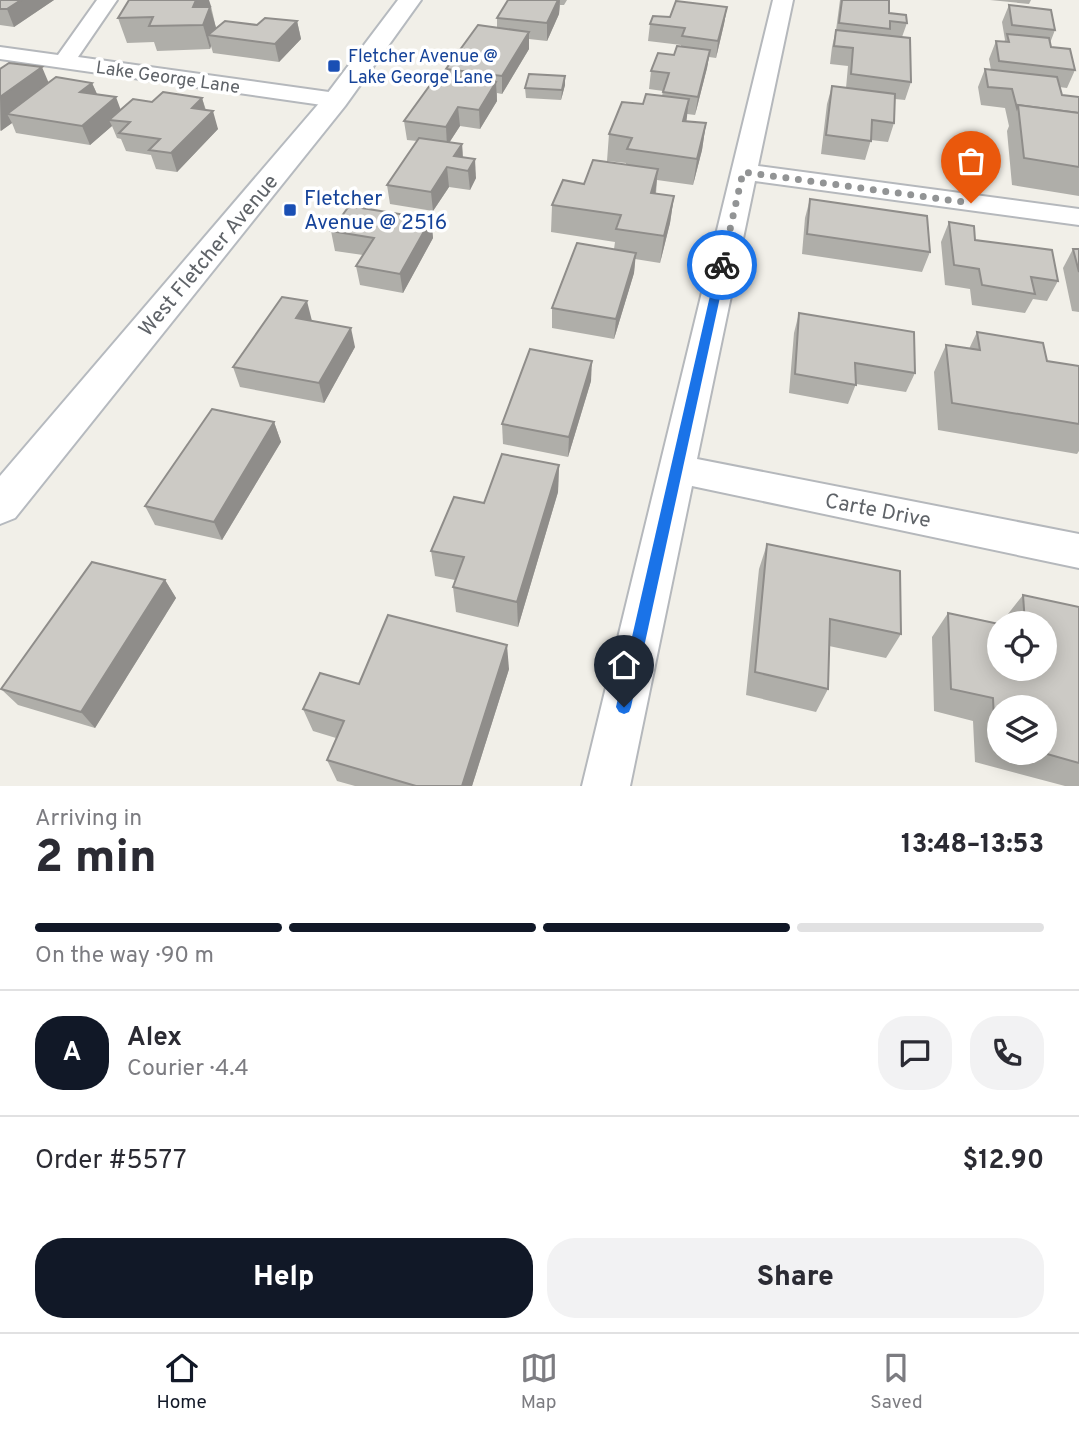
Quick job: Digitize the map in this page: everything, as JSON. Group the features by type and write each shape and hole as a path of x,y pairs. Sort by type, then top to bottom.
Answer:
{"main road":[{"name":"West Fletcher Avenue","path":"0,506 336,100 410,0"}],"street":[{"path":"64,62 107,0"},
{"path":"606,786 783,0"},
{"name":"Lake George Lane","path":"0,53 336,100"},
{"path":"743,172 1079,217"},
{"name":"Carte Drive","path":"677,469 1079,551"}],"building":[{"path":"0,0 21,0 7,9 0,9"},
{"path":"129,0 196,0 193,7 210,7 203,25 149,26 153,17 118,18"},
{"path":"508,0 558,0 547,23 497,18"},
{"path":"842,0 889,0 889,13 906,15 907,23 890,21 890,29 839,23"},
{"path":"676,1 727,7 718,41 682,36 685,28 650,24 653,16 670,17"},
{"path":"1009,5 1051,10 1055,30 1012,25"},
{"path":"265,18 297,21 275,44 208,35 225,21 257,25"},
{"path":"478,25 529,32 502,76 446,69"},
{"path":"836,30 910,38 911,82 851,74 853,48 834,46"},
{"path":"1007,34 1049,38 1051,47 1070,49 1075,70 999,61 996,41 1009,42"},
{"path":"677,46 710,50 698,97 663,92 669,73 651,71 658,53 674,55"},
{"path":"9,63 42,67 0,97 0,69"},
{"path":"985,69 1057,77 1062,95 1079,97 1079,113 1018,105 1017,108 1012,89 988,87"},
{"path":"438,74 496,82 479,110 458,107 446,127 404,121"},
{"path":"529,74 565,76 562,90 525,88"},
{"path":"56,77 92,83 80,92 116,97 82,126 7,114"},
{"path":"832,86 895,94 894,123 872,120 871,141 826,135"},
{"path":"163,92 202,98 192,108 213,111 171,153 149,150 160,139 119,133 130,122 109,120 133,99 152,102"},
{"path":"646,94 689,99 683,121 706,123 697,159 627,149 632,138 609,134 622,102 643,104"},
{"path":"1018,105 1079,113 1079,167 1024,158"},
{"path":"419,138 462,144 454,156 475,159 468,171 447,167 431,192 387,185"},
{"path":"593,160 658,169 651,193 674,196 664,236 616,229 621,215 552,205 563,180 584,184"},
{"path":"810,199 927,216 930,252 807,234"},
{"path":"349,206 431,219 400,274 356,266 374,238 331,231"},
{"path":"949,222 974,226 975,240 1052,250 1058,281 1031,277 1035,294 982,285 979,269 954,265"},
{"path":"577,243 636,253 616,319 552,308"},
{"path":"1073,249 1079,249 1079,272"},
{"path":"282,297 307,301 296,318 351,328 319,383 233,367"},
{"path":"799,313 914,332 915,373 855,363 856,385 795,374"},
{"path":"977,332 1043,343 1047,361 1079,366 1079,424 952,403 946,345 980,350"},
{"path":"530,349 592,361 569,437 502,424"},
{"path":"212,409 274,422 214,522 145,506"},
{"path":"502,454 559,465 517,602 453,587 464,557 431,551 454,497 484,503"},
{"path":"767,544 900,571 901,634 830,619 828,689 755,672"},
{"path":"92,562 165,580 81,712 1,689"},
{"path":"1023,595 1079,607 1079,763 1057,757 1057,695 987,697 951,689 948,613 987,621 987,681 1057,681 1057,611 1024,611"},
{"path":"388,615 507,645 462,786 416,786 327,760 344,721 303,709 320,673 359,684"}],"way so far":[{"path":"722,265 743,172 971,203"}],"place":[{"name":"Fletcher Avenue @ Lake George Lane","path":"334,66"},
{"name":"Fletcher Avenue @ 2516","path":"290,210"}],"route":[{"path":"624,707 722,265"}]}
